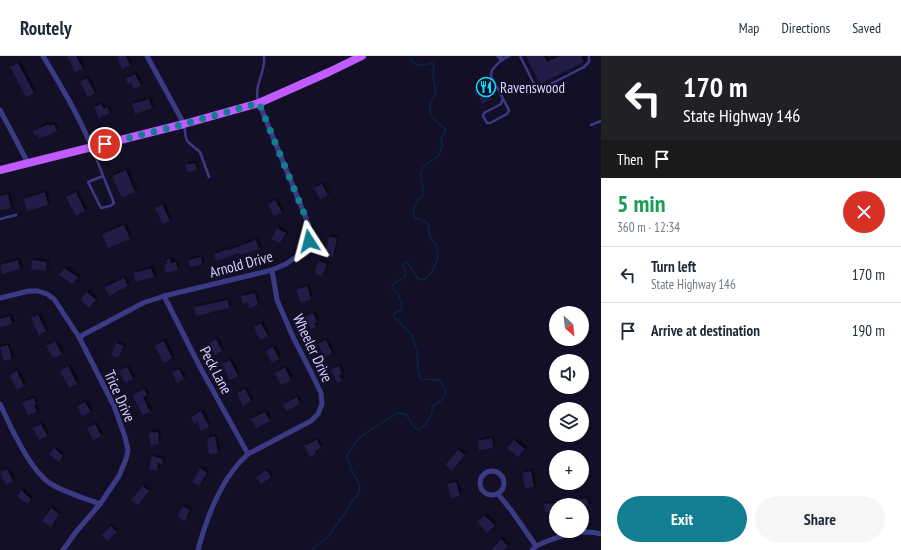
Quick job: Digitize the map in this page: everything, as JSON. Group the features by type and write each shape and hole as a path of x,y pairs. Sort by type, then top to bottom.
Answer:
{"main road":[{"path":"0,170 92,148 259,103 362,56"}],"street":[{"path":"43,56 67,97 92,148"},
{"path":"148,56 184,124"},
{"name":"Arnold Drive","path":"79,337 144,303 164,296 272,270 286,264 296,257 308,244 310,235 306,218 259,103"},
{"path":"0,110 28,163"},
{"name":"Wheeler Drive","path":"198,550 206,523 216,499 228,476 240,461 248,454 311,421 318,414 322,404 321,393 293,337 277,300 272,270"},
{"name":"Trice Drive","path":"0,298 29,291 38,291 47,294 54,299 79,337 114,406 125,437 128,450 119,476 100,504 76,532 64,550"},
{"name":"Peck Lane","path":"164,296 201,369 248,454"},
{"path":"0,404 27,457 39,473 50,484 74,495 100,504"},
{"path":"495,472 503,478 504,485 498,494 488,495 483,492 480,485 480,478 485,473 495,472"},
{"path":"498,494 511,510 534,548 562,535 576,532 595,532 601,534"}],"lane":[{"path":"259,103 257,86 263,69 264,56"},
{"path":"503,99 501,104 484,113 483,116 487,123 490,123 507,114 510,110 491,76 492,70 501,57 509,56"},
{"path":"520,56 535,86 539,90 584,67 589,62 589,56"},
{"path":"591,125 601,121"},
{"path":"184,124 186,138 188,142 200,152 208,177"},
{"path":"92,148 114,203 110,206 101,208 88,182 103,176"},
{"path":"0,219 16,215"}],"building":[{"path":"67,56 76,56 83,69 75,72"},
{"path":"126,56 130,65 122,69 117,57"},
{"path":"526,56 544,56 547,62 560,56 581,56 584,62 540,84"},
{"path":"18,63 34,93 26,97 10,67"},
{"path":"135,74 141,85 134,89 131,83 128,84 125,79"},
{"path":"87,78 95,93 88,97 80,82"},
{"name":"Ravenswood","path":"489,82 494,93 490,95 492,99 482,104 478,94 476,95 473,90"},
{"path":"149,99 152,108 135,114 132,104"},
{"path":"101,104 104,109 107,107 110,113 99,118 94,107"},
{"path":"49,124 50,126 54,124 57,131 39,139 38,135 35,136 33,131"},
{"path":"195,163 197,170 187,172 185,165"},
{"path":"126,170 135,192 122,198 112,176"},
{"path":"322,184 328,195 320,199 314,188"},
{"path":"45,192 48,205 27,211 23,199"},
{"path":"76,192 85,211 76,216 66,197"},
{"path":"8,194 11,208 0,210 0,196"},
{"path":"275,200 282,212 274,216 268,204"},
{"path":"162,204 170,221 163,224 155,208"},
{"path":"124,225 130,239 108,248 102,234"},
{"path":"277,228 286,233 280,243 271,239"},
{"path":"329,237 337,238 333,257 325,255"},
{"path":"256,240 259,249 240,255 239,253 216,261 214,254"},
{"path":"201,257 202,264 190,267 188,260"},
{"path":"170,259 171,263 176,262 178,270 166,273 164,265 167,264 166,260"},
{"path":"18,260 20,269 2,274 0,265"},
{"path":"32,260 47,262 46,271 31,269"},
{"path":"319,261 327,264 322,276 314,273"},
{"path":"64,268 78,277 73,284 59,275"},
{"path":"151,268 154,277 136,282 133,273"},
{"path":"124,278 128,286 109,296 105,287"},
{"path":"307,286 311,299 301,303 296,290"},
{"path":"87,292 96,300 89,308 80,299"},
{"path":"255,293 258,305 249,308 248,303 243,304 241,296"},
{"path":"228,300 229,308 196,316 194,307"},
{"path":"313,313 317,322 314,323 316,327 311,329 305,317"},
{"path":"38,315 46,331 39,335 31,318"},
{"path":"10,316 12,324 0,328 0,319"},
{"path":"261,323 268,336 260,340 254,327"},
{"path":"216,339 222,351 215,355 209,343"},
{"path":"326,340 332,353 325,357 318,344"},
{"path":"55,341 62,354 53,358 46,346"},
{"path":"164,341 172,358 164,363 155,346"},
{"path":"116,343 124,346 118,358 111,355"},
{"path":"8,345 12,359 4,361 0,347"},
{"path":"273,347 279,359 272,363 266,351"},
{"path":"230,360 238,376 230,380 222,364"},
{"path":"68,366 77,384 69,388 60,371"},
{"path":"339,366 342,374 339,375 342,380 338,383 331,370"},
{"path":"127,367 133,379 125,383 119,371"},
{"path":"285,368 291,380 281,385 275,373"},
{"path":"179,369 184,379 177,383 172,372"},
{"path":"17,371 24,386 17,390 9,375"},
{"path":"144,389 147,395 143,397 150,412 143,415 132,395"},
{"path":"245,389 251,401 243,406 237,393"},
{"path":"297,397 300,404 286,411 283,404"},
{"path":"34,398 36,404 34,405 37,412 28,415 22,402"},
{"path":"85,402 91,412 82,416 77,406"},
{"path":"201,411 209,427 201,431 197,422 194,424 191,417"},
{"path":"265,412 270,421 256,428 251,419"},
{"path":"41,424 47,436 39,440 33,428"},
{"path":"95,424 101,436 93,440 87,428"},
{"path":"158,432 159,444 151,446 149,433"},
{"path":"215,436 218,453 209,454 207,438"},
{"path":"492,438 493,448 479,450 478,441"},
{"path":"317,440 321,448 315,451 316,454 310,457 304,446"},
{"path":"514,440 525,449 518,457 507,448"},
{"path":"54,448 63,456 59,462 49,454"},
{"path":"458,450 465,455 452,471 445,465"},
{"path":"152,456 163,459 162,464 158,463 157,471 149,469"},
{"path":"200,468 207,473 199,486 192,482"},
{"path":"7,469 13,481 6,485 0,473"},
{"path":"266,470 271,477 261,484 256,477"},
{"path":"531,471 534,487 525,488 522,473"},
{"path":"456,482 460,496 451,498 447,484"},
{"path":"143,486 149,491 138,505 131,500"},
{"path":"21,490 31,499 27,504 17,496"},
{"path":"544,504 549,504 549,512 545,512"},
{"path":"183,506 190,510 185,521 177,517"},
{"path":"51,508 59,514 51,527 42,521"},
{"path":"484,515 495,525 487,533 477,522"},
{"path":"111,526 117,532 107,541 101,535"},
{"path":"501,539 508,546 504,550 491,550"}],"waterway":[{"path":"313,550 328,537 359,492 360,486 347,457 357,440 368,431 397,413 406,414 414,427 420,429 430,419 433,405 441,401 446,391 440,380 421,379 418,372 417,349 411,334 393,314 401,310 402,303 397,292 391,288 396,282 406,276 403,264 407,262 419,280 425,279 432,272 438,256 436,245 430,237 428,224 425,221 415,218 413,212 416,203 423,195 420,175 422,169 441,152 441,137 444,135 446,130 430,113 431,102 436,93 433,76 433,63 418,65 415,64 410,58"}],"place":[{"name":"Ravenswood","path":"486,87"}],"route":[{"path":"105,144 259,103 306,218 310,235 309,241"}]}
